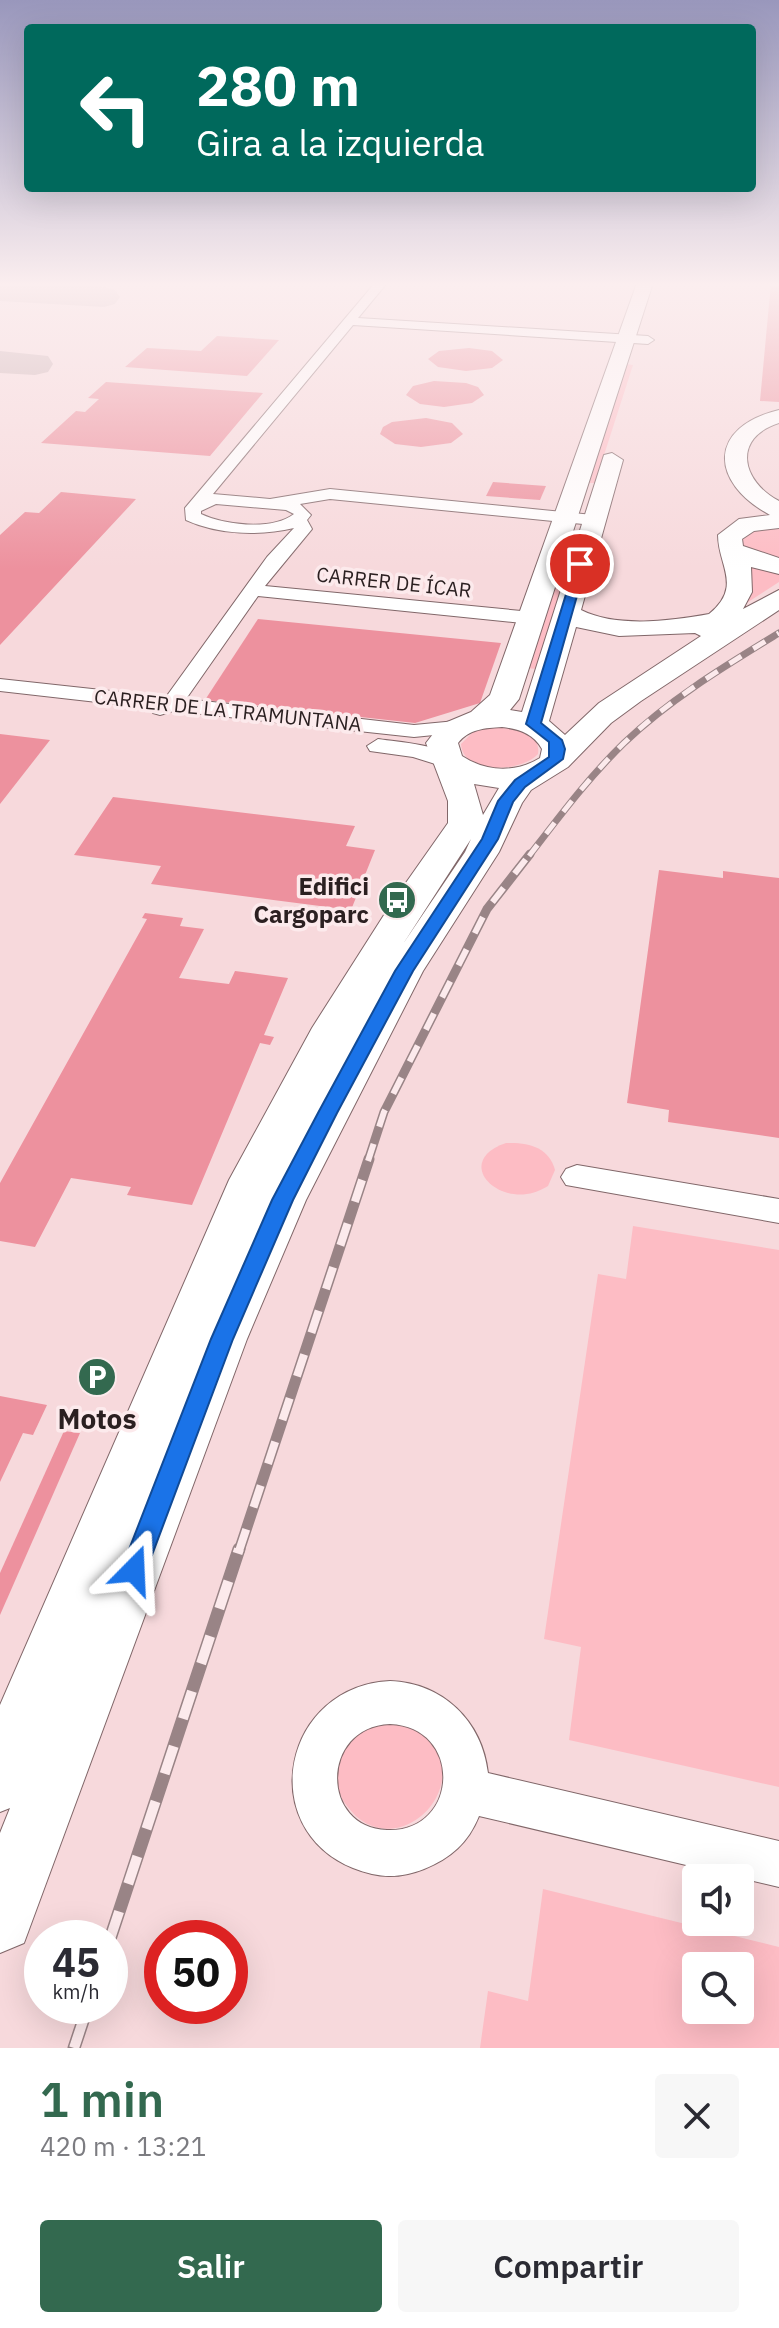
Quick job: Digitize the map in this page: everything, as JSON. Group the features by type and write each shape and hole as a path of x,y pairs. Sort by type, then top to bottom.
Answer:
{"main road":[{"path":"0,1780 251,1180 332,1028 409,904 465,823 467,807 442,743 504,699 564,518 621,379"},
{"path":"779,416 764,420 746,431 735,461 737,473 746,489 760,502 779,510"},
{"path":"535,725 624,418"},
{"path":"469,723 513,719 535,725 554,724 587,708 719,620 736,604 740,594 739,570 729,541 734,531 758,522 779,521"},
{"path":"731,549 748,558 779,566"},
{"path":"0,1919 222,1339 283,1200 404,971 482,852 506,801 520,783 545,766 616,705 779,598"},
{"path":"566,613 581,620 643,629 683,628 719,620"},
{"path":"451,763 470,773 494,778 545,766 558,749 555,740 535,725"}],"street":[{"path":"301,379 191,512 198,520 280,528 329,502 385,501"},
{"path":"217,480 227,493 243,500"},
{"path":"272,503 330,494 593,520"},
{"path":"133,718 172,704 273,561 303,529 301,517 287,505 214,499 193,508"},
{"path":"256,527 274,545 273,561"},
{"name":"CARRER DE ÍCAR","path":"252,590 532,618"},
{"name":"CARRER DE LA TRAMUNTANA","path":"0,685 414,731 469,723"},
{"name":"CARRER DE LA TRAMUNTANA","path":"0,703 404,749 451,763"},
{"path":"577,1177 779,1211"},
{"path":"464,1790 779,1864"}],"shaded area":[{"path":"621,379 629,379 595,483 587,483"},
{"path":"779,525 779,561 742,547 741,534"},
{"path":"749,564 779,570 779,582 745,604"},
{"path":"561,565 570,566 537,669 526,668"},
{"path":"487,728 512,729 528,735 538,746 538,754 520,765 507,767 494,768 472,762 464,754 461,744 473,732"},
{"path":"506,1143 530,1145 548,1156 555,1170 548,1186 531,1193 514,1194 500,1190 489,1182 482,1173 482,1162 490,1151"},
{"path":"633,1226 779,1250 779,1787 569,1740 581,1647 544,1639 598,1274 626,1279"},
{"path":"401,1719 431,1739 441,1760 442,1782 434,1801 421,1816 404,1826 385,1829 365,1823 347,1806 338,1787 338,1769 354,1732"},
{"path":"543,1889 682,1923 682,1936 734,1936 779,1947 779,2048 480,2048 488,1991 528,2001"}],"building":[{"path":"762,379 779,379 779,402 760,401"},
{"path":"434,381 466,383 478,387 484,395 472,403 444,407 420,404 406,395 413,386"},
{"path":"106,382 263,393 210,456 41,443 76,411 85,412 99,399 88,398"},
{"path":"426,418 452,423 463,434 451,443 421,447 395,444 380,434 383,427 392,422"},
{"path":"493,482 546,486 540,500 486,496"},
{"path":"61,492 136,499 0,645 0,535 25,512 39,513"},
{"path":"258,619 501,643 480,703 415,723 205,700"},
{"path":"0,734 50,740 0,804"},
{"path":"113,797 355,826 346,846 375,850 351,910 151,884 161,866 74,855"},
{"path":"659,870 723,878 723,871 779,878 779,1138 668,1122 669,1110 627,1103"},
{"path":"145,913 183,918 180,926 204,929 179,978 229,984 235,971 288,978 264,1035 274,1037 270,1045 260,1043 192,1205 127,1195 131,1187 71,1178 35,1247 0,1241 0,1183 147,919 142,918"},
{"path":"0,1396 47,1405 33,1435 23,1433 0,1482"},
{"path":"64,1431 80,1433 0,1615 0,1573"}],"railway":[{"path":"529,856 586,784 642,727 698,684 779,633"},
{"path":"368,1161 384,1112 487,909 530,854"},
{"path":"239,1551 369,1159"},
{"path":"116,1920 239,1549"},
{"path":"74,2048 82,2024"}],"place":[{"name":"Edifici Cargoparc","path":"397,900"},
{"name":"Motos","path":"97,1377"}],"route":[{"path":"134,1570 222,1339 283,1200 327,1113 404,971 490,839 506,801 520,783 555,759 558,749 555,740 547,731 533,724 580,564"}]}
